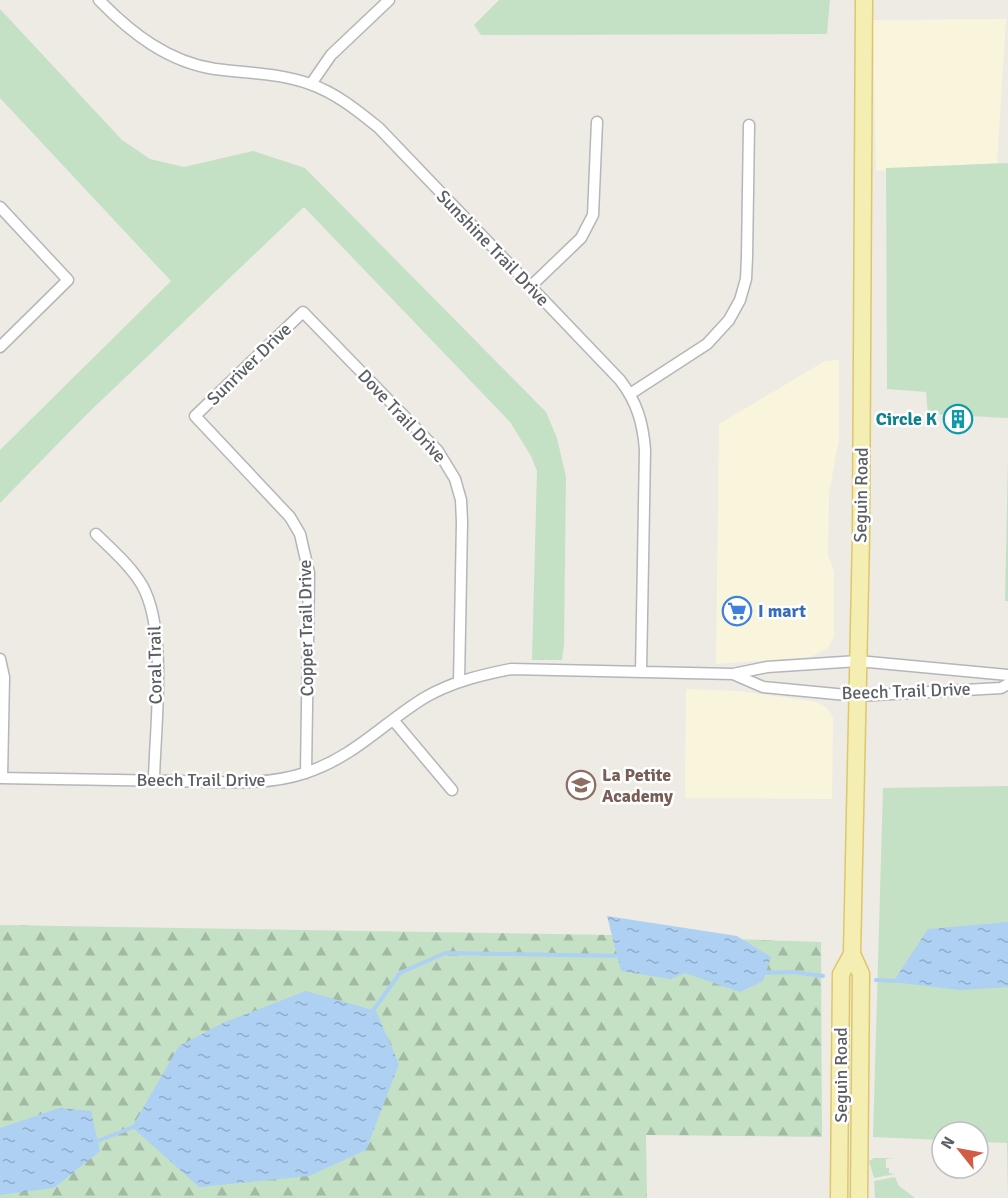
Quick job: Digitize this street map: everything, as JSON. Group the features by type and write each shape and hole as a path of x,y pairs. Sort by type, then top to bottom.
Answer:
{"main road":[{"name":"Seguin Road","path":"859,1198 861,974 852,954 858,661 864,0"},
{"name":"Seguin Road","path":"838,1197 842,974 852,954"},
{"path":"858,1174 868,1198"}],"street":[{"path":"311,84 331,55 389,0"},
{"name":"Sunshine Trail Drive","path":"100,1 138,37 174,57 213,69 273,75 311,84 351,106 379,128 630,394 643,428 645,450 641,672"},
{"path":"530,287 581,238 593,215 597,122"},
{"path":"630,394 707,344 729,320 740,300 746,279 749,125"},
{"path":"0,207 68,280 0,347"},
{"name":"Sunriver Drive","path":"195,416 303,312"},
{"name":"Dove Trail Drive","path":"303,312 438,451 455,479 461,500 462,522 459,682"},
{"name":"Copper Trail Drive","path":"195,416 290,518 306,553 309,573 306,773"},
{"name":"Coral Trail","path":"96,534 136,576 148,597 155,621 157,646 154,780"},
{"path":"0,659 4,677 1,778"},
{"name":"Beech Trail Drive","path":"1,778 240,783 286,778 306,773 353,751 425,698 459,682 511,669 733,674 767,667 858,661 1008,675"},
{"name":"Beech Trail Drive","path":"733,674 763,687 857,696 1001,688 1008,684"},
{"path":"394,721 452,790"}],"shaded area":[{"path":"1006,19 997,163 876,171 873,20"},
{"path":"839,360 839,438 829,494 828,555 834,572 834,636 828,648 811,657 716,664 719,424 825,361"},
{"path":"686,689 739,691 817,702 827,708 833,718 832,799 685,798"}],"green space":[{"path":"499,0 830,0 827,34 481,35 474,25"},
{"path":"0,9 122,140 150,159 184,167 253,151 305,168 546,412 557,438 566,477 562,660 532,660 537,471 531,456 510,422 304,207 85,416 0,503 0,450 171,281 0,98"},
{"path":"1008,163 1008,418 928,414 926,392 887,389 886,168"},
{"path":"1008,458 1008,601 1005,601"},
{"path":"1008,786 1008,1198 1007,1143 990,1142 990,1120 930,1120 930,1139 873,1137 883,788"},
{"path":"0,925 612,935 821,942 822,1137 646,1135 647,1198 0,1198"},
{"path":"874,1158 893,1158 886,1159 886,1168 889,1168 889,1173 895,1174 874,1178 869,1161"},
{"path":"895,1177 899,1186 915,1198 875,1198 874,1181"}],"water":[{"path":"607,916 737,936 771,957 763,981 740,992 685,973 671,979 621,971"},
{"path":"1008,922 1008,987 960,990 893,982 928,929"},
{"path":"306,991 376,1011 399,1064 366,1150 309,1176 199,1187 132,1127 179,1046 225,1022"},
{"path":"59,1108 91,1111 100,1151 54,1188 0,1195 0,1128"}],"waterway":[{"path":"372,1012 400,973 445,953 622,956"},
{"path":"760,973 793,972 823,976"},
{"path":"876,980 896,981"},
{"path":"95,1142 136,1126"}],"place":[{"name":"Circle K","path":"958,419"},
{"name":"I mart","path":"737,611"},
{"name":"La Petite Academy","path":"581,785"}]}
